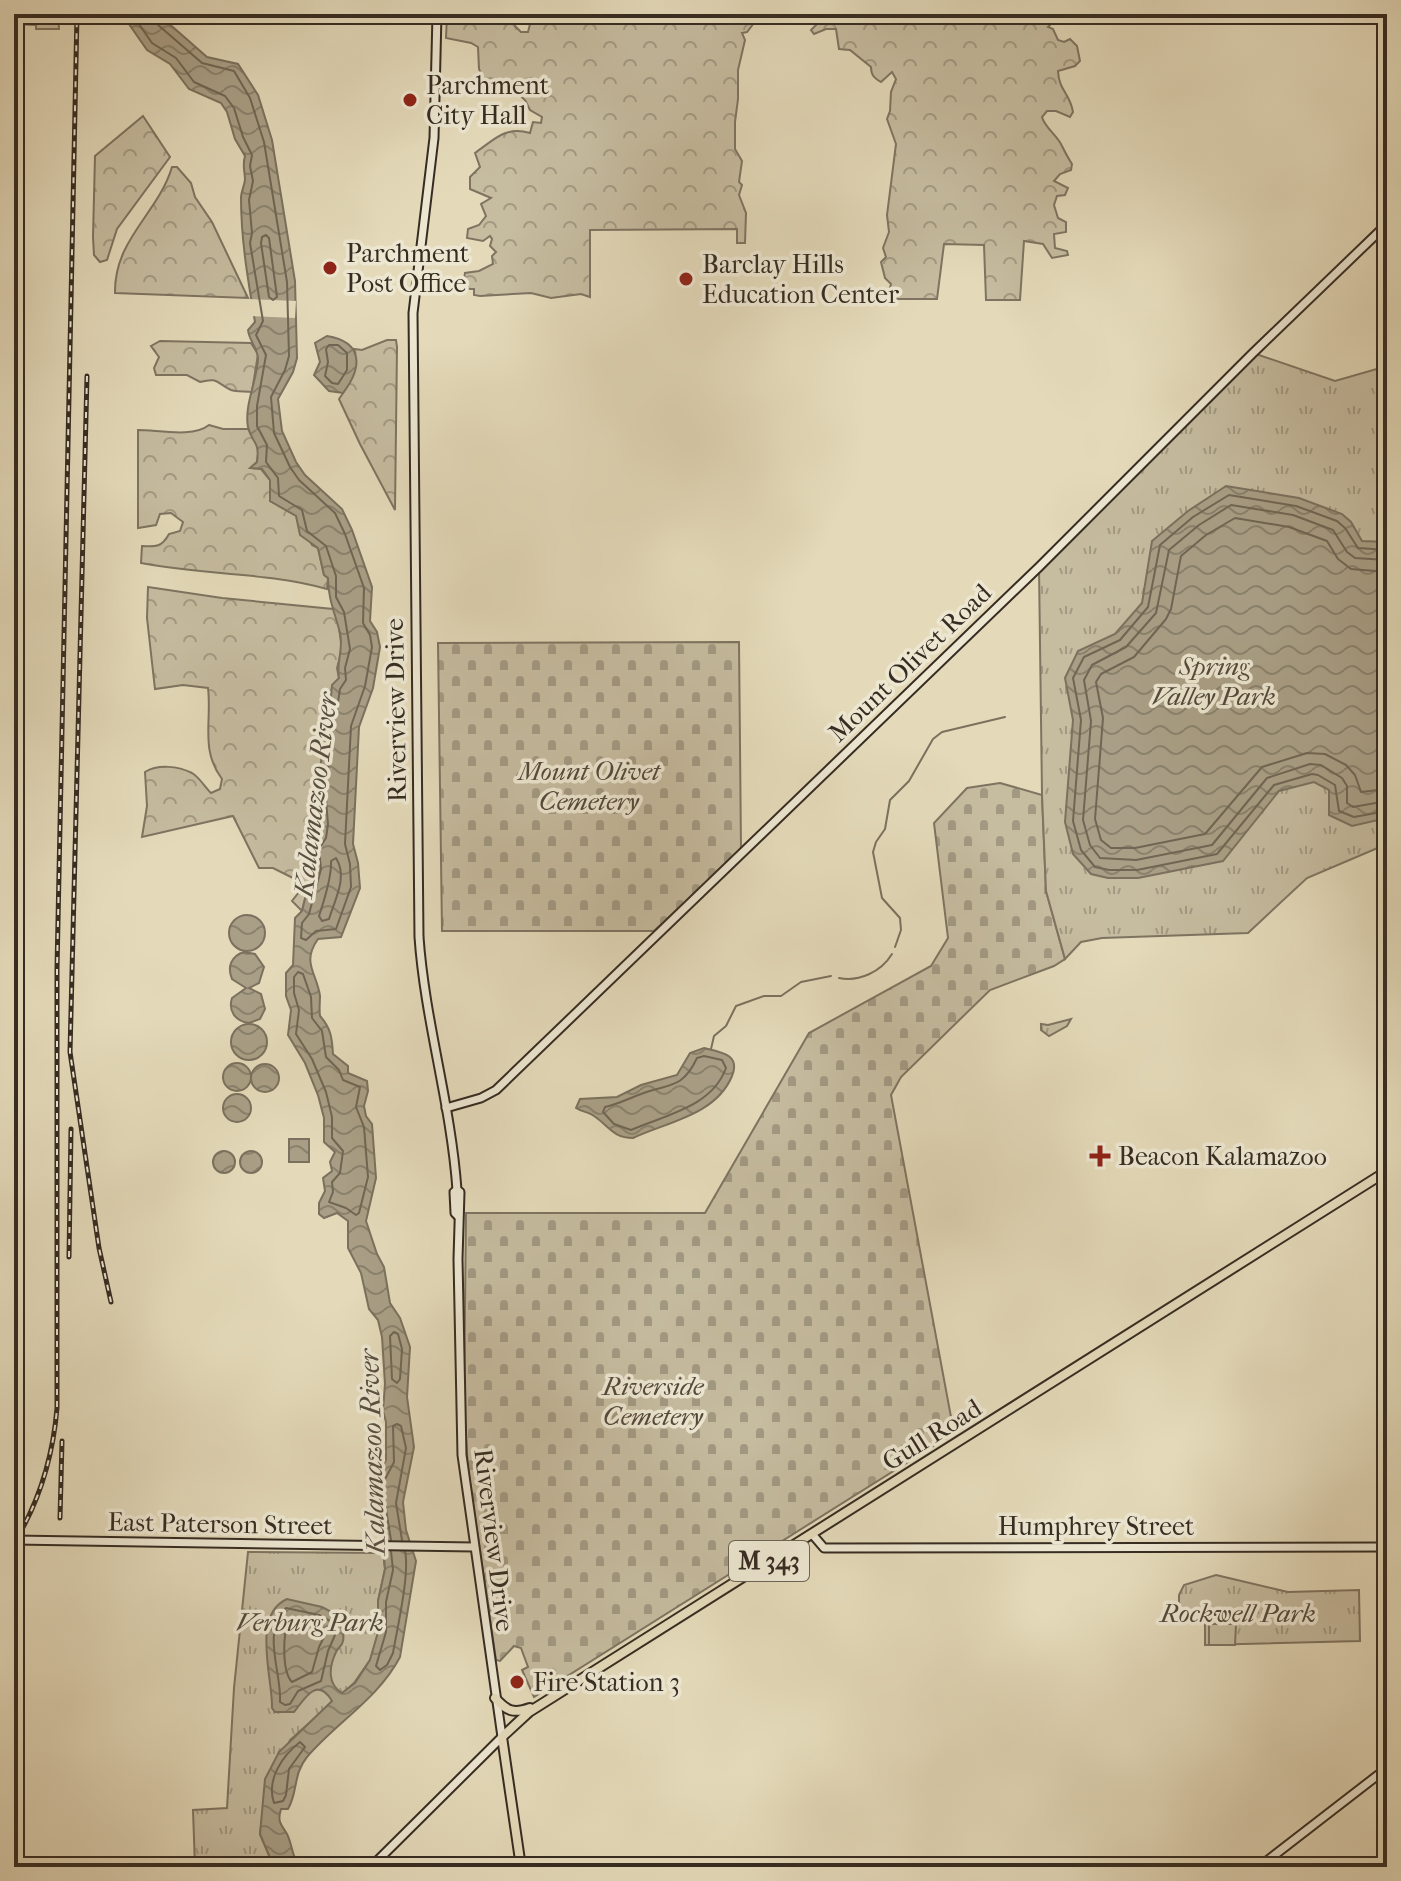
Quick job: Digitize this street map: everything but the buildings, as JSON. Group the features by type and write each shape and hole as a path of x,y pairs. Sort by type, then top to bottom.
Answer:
{"main road":[{"name":"Gull Road","path":"502,1737 542,1703 1387,1171"},
{"path":"495,1698 513,1712 542,1703"},
{"name":"Riverview Drive","path":"502,1737 521,1867"}],"street":[{"name":"Riverview Drive","path":"437,14 434,138 413,313 419,937 426,1010 446,1108 457,1190 454,1192 455,1213 458,1216 460,1422 467,1507 502,1737"},
{"name":"Mount Olivet Road","path":"446,1108 485,1097 502,1084 1029,577 1387,224"},
{"name":"Humphrey Street","path":"812,1534 824,1548 1387,1547"},
{"name":"East Paterson Street","path":"14,1540 474,1547"},
{"path":"371,1867 502,1737"},
{"path":"1259,1867 1387,1768"}],"green space":[{"path":"14,14 58,14 59,29 36,29 36,25 14,24"},
{"path":"447,14 516,14 515,26 521,32 528,32 531,20 540,14 682,14 693,17 694,14 770,14 766,19 757,19 747,32 742,33 745,40 738,70 735,149 742,161 739,195 746,213 745,243 737,243 737,229 590,230 590,297 581,294 551,298 531,293 480,296 474,295 474,289 453,283 464,280 465,273 493,264 492,256 496,252 490,246 490,236 483,241 467,238 468,229 479,225 486,216 481,204 491,198 470,189 470,177 480,167 475,153 507,133 530,133 533,122 541,123 542,117 530,110 517,93 506,89 489,91 479,69 478,47 446,38"},
{"path":"811,14 1046,14 1048,27 1053,29 1058,40 1064,42 1070,39 1077,46 1080,61 1075,66 1058,71 1073,112 1070,117 1047,111 1042,117 1072,164 1071,170 1060,174 1054,181 1068,188 1065,195 1057,196 1054,205 1058,218 1066,222 1066,232 1054,234 1055,248 1067,251 1068,255 1052,258 1043,244 1024,241 1020,300 986,300 984,245 944,244 937,299 891,299 888,295 891,284 885,278 881,262 886,257 883,248 889,232 887,215 896,144 887,119 896,79 892,72 881,82 873,76 871,67 850,50 839,49 836,29 814,34 811,30 817,19"},
{"path":"143,116 170,157 117,229 107,260 100,262 94,255 93,237 95,156"},
{"path":"172,167 177,167 191,183 195,197 212,222 248,298 115,293 122,257 157,199"},
{"path":"387,340 396,340 397,347 395,510 339,399 352,375 354,349 362,350"},
{"path":"160,341 251,343 258,354 252,392 231,390 214,380 200,382 187,375 156,375 154,368 159,357 151,346"},
{"name":"Spring Valley Park","path":"1253,353 1335,381 1387,366 1387,844 1307,878 1248,933 1102,938 1081,942 1065,959 1046,891 1039,567"},
{"path":"209,425 223,429 248,429 259,447 257,462 251,468 261,469 270,480 270,501 297,516 312,545 318,548 324,575 328,578 327,589 281,579 141,563 142,546 161,544 169,534 180,531 183,522 171,513 160,514 156,525 138,528 138,430 185,432"},
{"path":"148,587 333,609 337,614 342,649 337,668 339,678 330,697 330,707 323,719 320,737 322,756 317,788 320,823 318,836 311,847 313,867 302,911 292,901 299,892 297,880 273,868 259,868 233,816 142,837 147,806 145,772 174,767 192,773 211,793 220,789 222,779 215,768 209,746 208,688 183,685 155,689 147,618"},
{"name":"Mount Olivet Cemetery","path":"739,642 741,850 654,931 442,931 438,643"},
{"name":"Riverside Cemetery","path":"1000,783 1042,795 1046,891 1065,959 990,990 901,1077 891,1095 954,1433 534,1697 522,1670 528,1667 521,1648 514,1646 500,1661 496,1660 468,1468 464,1405 466,1213 705,1213 809,1033 931,966 948,938 934,823 967,788"},
{"path":"1071,1019 1067,1026 1049,1036 1041,1030 1041,1024"},
{"name":"Verburg Park","path":"248,1552 383,1553 385,1569 378,1601 379,1632 370,1660 354,1683 290,1740 263,1811 260,1834 274,1867 195,1867 193,1810 227,1808 234,1688"},
{"name":"Rockwell Park","path":"1216,1575 1288,1592 1359,1590 1360,1641 1205,1645 1205,1615 1179,1615 1179,1595 1184,1585"},
{"path":"1209,1624 1236,1624 1235,1645 1209,1645"}],"water":[{"path":"122,14 158,14 207,57 238,64 258,95 272,140 295,281 297,358 278,399 282,431 305,475 342,509 352,530 372,587 370,621 377,632 380,647 373,688 359,727 353,844 360,888 341,937 318,939 310,962 320,996 320,1016 327,1025 333,1054 348,1066 348,1073 367,1081 364,1106 372,1124 376,1178 366,1221 384,1267 390,1303 400,1318 410,1347 407,1397 414,1447 403,1502 406,1530 416,1561 400,1657 369,1698 307,1757 288,1809 281,1809 280,1823 299,1867 274,1867 260,1834 265,1779 279,1752 332,1701 321,1690 316,1690 306,1696 294,1712 275,1712 272,1708 266,1649 270,1619 276,1607 287,1599 322,1607 337,1615 343,1638 331,1675 334,1685 342,1693 355,1683 370,1660 378,1632 378,1601 385,1569 381,1523 374,1491 374,1482 386,1460 382,1337 378,1320 369,1309 361,1273 348,1248 348,1221 337,1213 324,1218 319,1214 319,1203 325,1191 323,1178 332,1171 330,1162 335,1152 324,1142 324,1118 318,1095 305,1063 288,1035 291,1010 286,996 286,973 293,965 295,918 302,911 313,867 311,847 318,836 320,738 323,719 330,707 332,685 339,678 341,639 318,548 300,535 296,516 270,501 270,480 262,469 250,468 257,462 258,455 247,419 258,359 248,330 255,322 242,229 245,156 221,103 189,89 170,64 147,50"},
{"path":"327,336 348,344 356,357 354,374 343,393 329,391 314,375 320,362 315,343"},
{"path":"1226,486 1299,498 1342,514 1351,522 1362,541 1387,542 1387,818 1352,826 1329,815 1329,790 1314,782 1279,791 1223,861 1138,878 1108,878 1091,874 1073,854 1065,822 1073,720 1065,678 1078,651 1115,634 1142,603 1152,541 1188,511"},
{"path":"247,915 259,921 265,933 259,945 247,951 235,945 229,933 235,921"},
{"path":"244,952 255,954 264,967 259,983 249,988 261,994 265,1009 260,1019 249,1023 236,1018 231,1007 232,998 246,988 232,979 231,962"},
{"path":"249,1024 261,1030 267,1042 261,1054 249,1060 237,1054 231,1042 237,1030"},
{"path":"704,1048 727,1055 734,1063 734,1069 725,1089 715,1100 689,1116 633,1138 616,1134 592,1115 576,1108 580,1099 617,1097 641,1085 677,1075 690,1053"},
{"path":"237,1063 247,1067 251,1077 247,1087 237,1091 227,1087 223,1077 227,1067"},
{"path":"265,1064 275,1068 279,1078 275,1088 265,1092 255,1088 251,1078 255,1068"},
{"path":"237,1094 247,1098 251,1108 247,1118 237,1122 227,1118 223,1108 227,1098"},
{"path":"289,1139 309,1139 309,1162 289,1162"},
{"path":"224,1151 232,1154 235,1162 232,1170 224,1173 216,1170 213,1162 216,1154"},
{"path":"251,1151 259,1154 262,1162 259,1170 251,1173 243,1170 240,1162 243,1154"}],"pier":[{"path":"247,299 296,301 295,318 250,316"}],"waterway":[{"path":"895,947 901,930 900,918 882,898 873,852 885,829 890,800 909,781 933,739 942,732 1005,717"},
{"path":"839,978 869,974 882,966 892,954"},
{"path":"711,1049 714,1036 726,1026 736,1006 764,996 781,996 801,982 831,976"}],"railway":[{"path":"14,1543 44,1478 57,1408 57,969 77,14"},
{"path":"87,376 70,1052 99,1248 111,1302"},
{"path":"69,1257 71,1129"},
{"path":"60,1518 62,1441"}],"place":[{"name":"Parchment City Hall","path":"410,100"},
{"name":"Parchment Post Office","path":"330,268"},
{"name":"Barclay Hills Education Center","path":"686,279"},
{"name":"Beacon Kalamazoo","path":"1100,1156"},
{"name":"Fire Station 3","path":"517,1682"}],"water label":[{"name":"Kalamazoo River","path":"315,795"},
{"name":"Kalamazoo River","path":"372,1452"}]}
